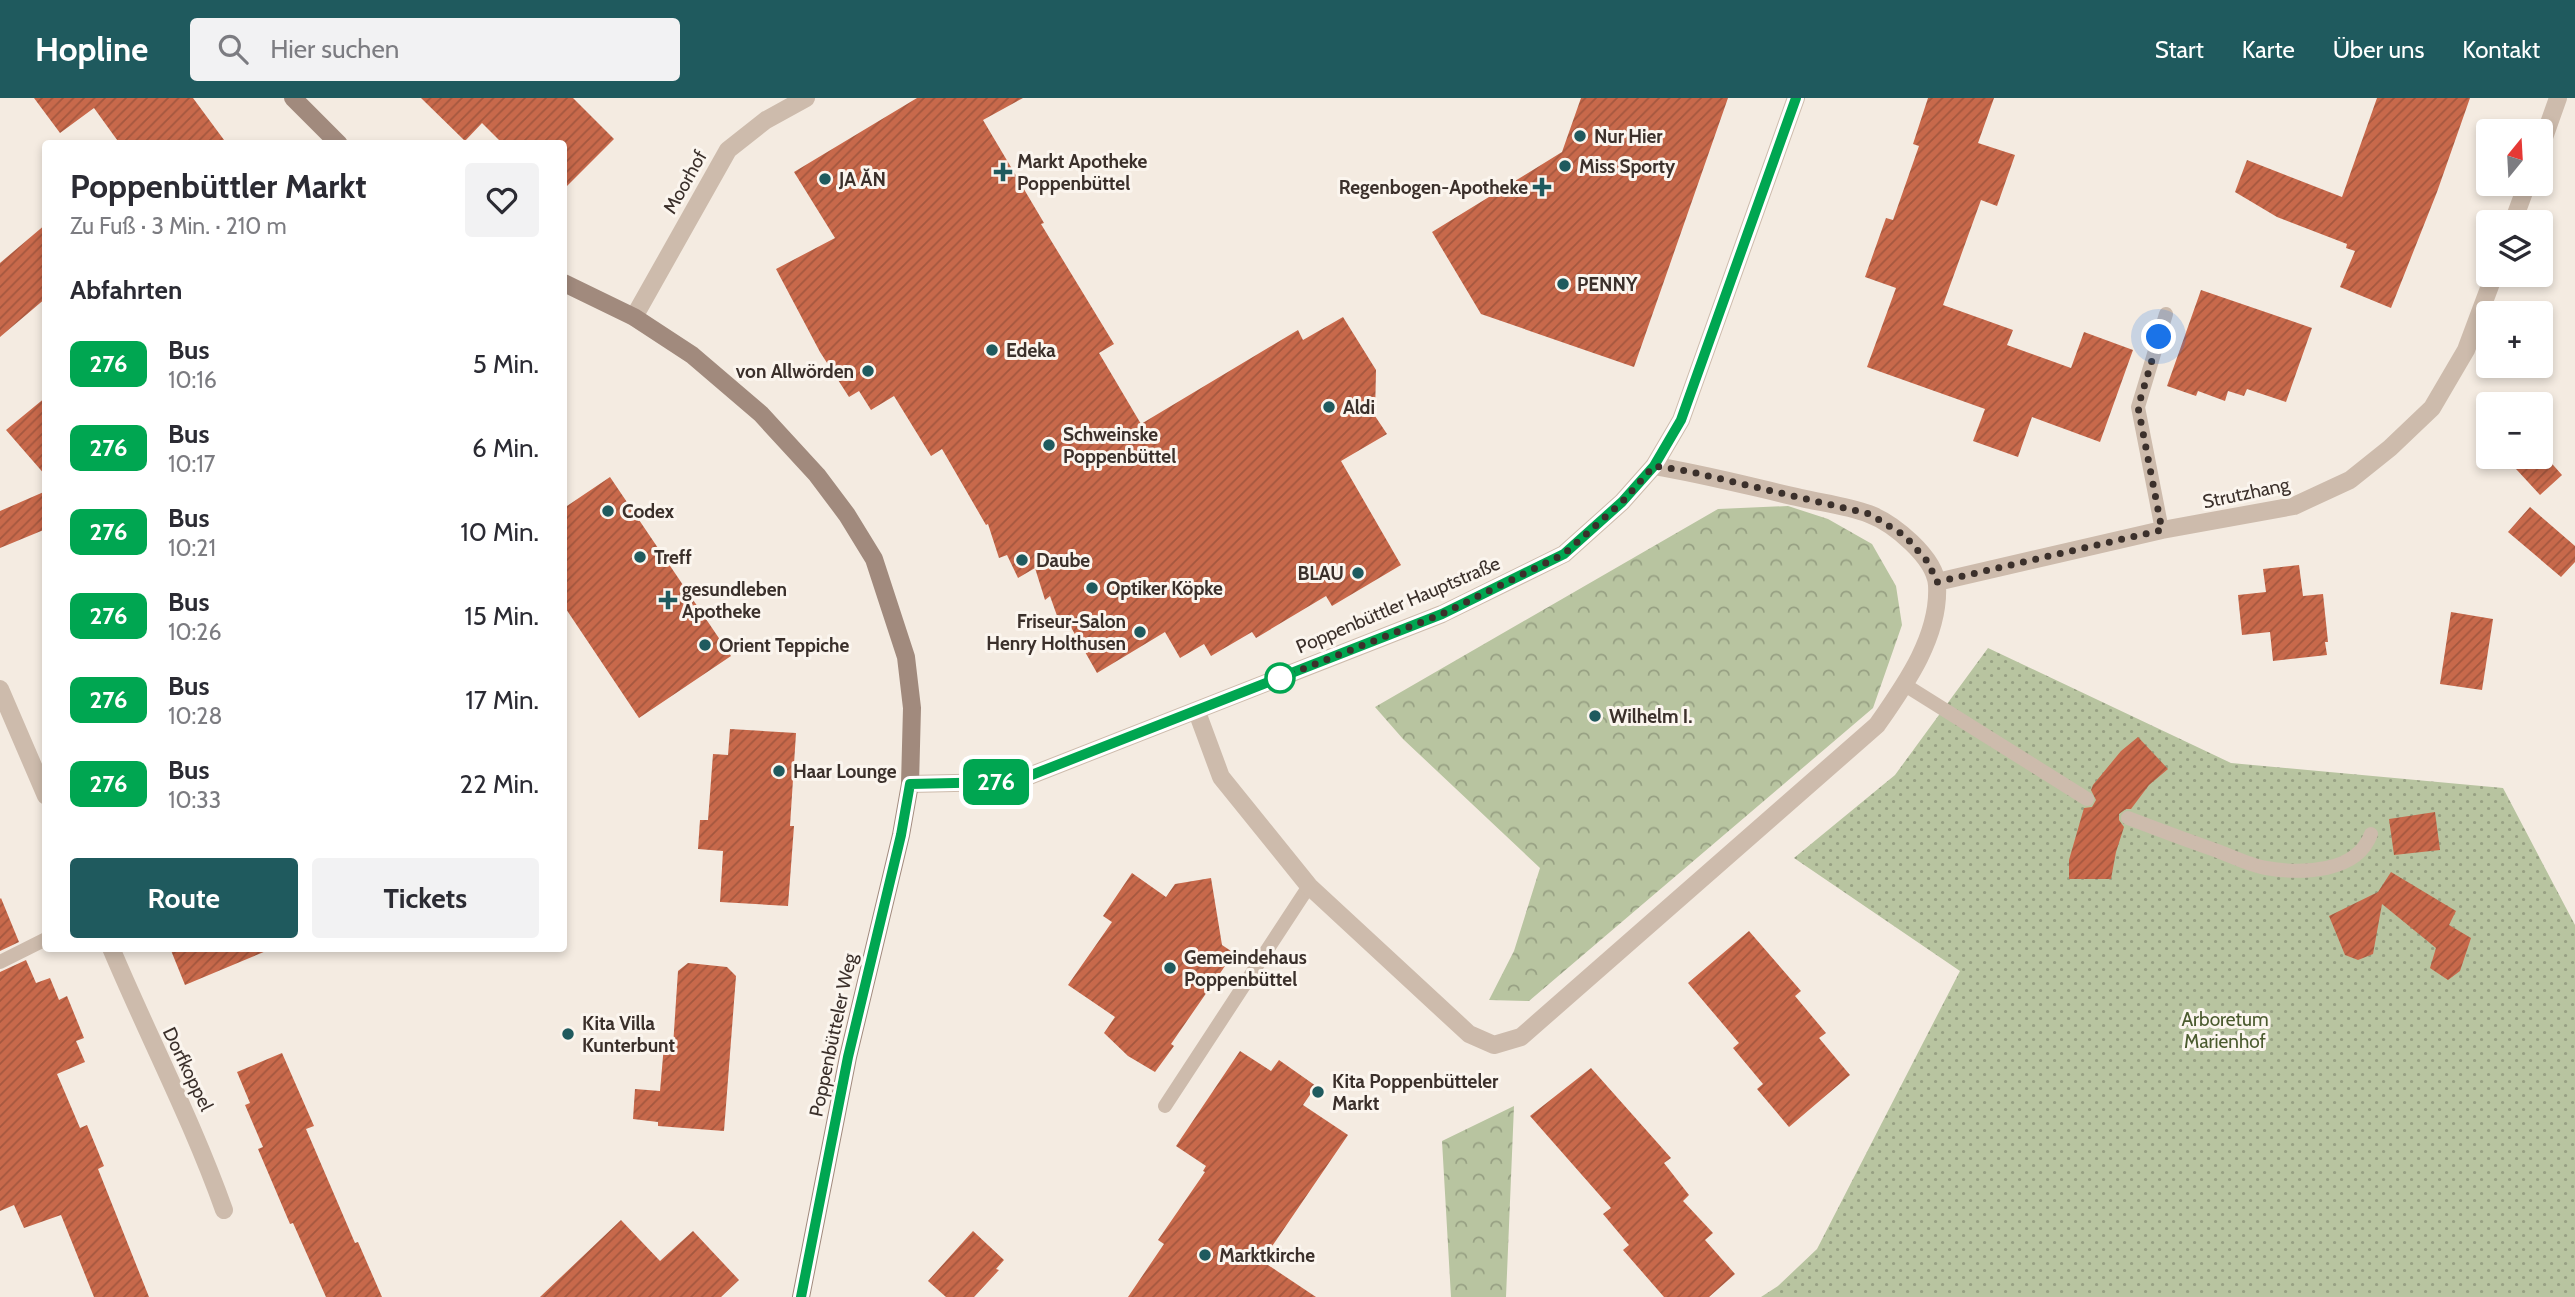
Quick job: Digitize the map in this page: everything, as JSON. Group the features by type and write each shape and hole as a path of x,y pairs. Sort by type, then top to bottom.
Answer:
{"main road":[{"path":"293,98 335,140"},
{"name":"Poppenbütteler Weg","path":"567,284 634,317 692,355 761,414 817,475 847,515 874,559 906,657 912,708 910,784 901,835 848,1057 801,1297"}],"street":[{"name":"Moorhof","path":"634,317 727,150 766,120 806,98"},
{"name":"Poppenbüttler Hauptstraße","path":"910,784 999,782 1029,776 1442,614 1564,554 1622,502 1654,466 1681,420 1796,98"},
{"path":"2551,119 2558,98"},
{"name":"Strutzhang","path":"1937,582 2162,530 2294,506 2350,481 2432,408 2466,350 2490,287"},
{"path":"1197,712 1221,777 1309,887 1469,1034 1494,1045 1521,1037 1877,725 1905,685 1920,655 1935,613 1937,582 1928,562 1905,536 1870,514 1687,471 1654,466"},
{"path":"0,689 42,787"},
{"name":"Dorfkoppel","path":"113,952 200,1145 224,1210"}],"lane":[{"path":"2162,530 2138,407 2166,314"},
{"path":"1905,685 2087,799"},
{"path":"2128,818 2264,867 2295,871 2349,861 2366,847 2371,834"},
{"path":"1165,1106 1309,887"},
{"path":"0,962 42,941"}],"green space":[{"path":"1788,506 1828,519 1872,544 1896,586 1902,625 1873,708 1529,1001 1489,1000 1514,951 1540,868 1403,739 1375,707 1718,509"},
{"name":"Arboretum Marienhof","path":"1988,648 2231,763 2503,788 2575,925 2575,1297 1761,1297 1778,1286 1817,1249 1960,971 1794,858 1895,775"},
{"path":"1514,1106 1506,1297 1451,1297 1442,1141"}],"building":[{"path":"34,98 193,98 224,140 117,140 94,108 60,133"},
{"path":"421,98 573,98 614,139 567,186 567,140 499,140 482,123 464,140"},
{"path":"917,98 1023,98 983,120 1044,223 1041,224 1114,344 1099,353 1141,424 1298,330 1303,340 1343,317 1376,370 1375,416 1387,434 1341,461 1401,565 1332,606 1326,596 1256,638 1252,632 1211,656 1204,644 1180,658 1165,632 1097,673 1068,622 1061,627 1050,596 1045,600 1035,568 1018,578 1007,555 999,558 988,524 986,525 942,449 931,456 894,396 871,410 859,391 849,397 820,352 776,269 835,238 794,172"},
{"path":"1581,98 1728,98 1634,367 1481,314 1432,232 1562,152"},
{"path":"1928,98 1994,98 1978,143 2015,155 1997,206 1981,200 1943,305 2013,330 2007,345 2071,368 2084,332 2133,350 2100,442 2032,417 2018,457 1973,441 1985,409 1867,367 1896,288 1865,277 1886,218 1893,220 1919,146 1913,144"},
{"path":"2377,98 2470,98 2437,192 2391,308 2340,287 2355,251 2346,248 2347,244 2277,217 2235,192 2247,160 2342,197"},
{"path":"42,227 42,301 0,337 0,263"},
{"path":"2201,290 2312,328 2286,402 2247,389 2244,396 2228,391 2225,401 2198,391 2196,396 2167,386"},
{"path":"42,400 42,471 6,430"},
{"path":"2553,465 2562,475 2540,495 2516,469 2553,469"},
{"path":"610,477 731,656 639,718 567,610 567,506"},
{"path":"42,493 42,531 0,548 0,511"},
{"path":"2530,507 2575,546 2575,562 2561,577 2508,532"},
{"path":"2299,565 2303,596 2323,594 2327,655 2273,661 2270,632 2242,635 2238,595 2266,592 2263,569"},
{"path":"2451,612 2493,619 2482,690 2440,684"},
{"path":"730,729 796,733 790,826 794,826 788,906 720,902 723,851 698,849 700,820 708,820 713,754 728,755"},
{"path":"2138,737 2168,769 2149,785 2131,809 2119,814 2119,820 2124,827 2111,879 2069,879 2069,860 2084,808 2092,807 2096,800 2091,790 2093,785 2121,751"},
{"path":"2435,812 2440,850 2394,855 2389,819"},
{"path":"2391,872 2456,911 2449,925 2471,938 2460,971 2448,980 2430,968 2436,948 2382,904 2373,954 2358,960 2345,955 2329,916 2378,892"},
{"name":"Gemeindehaus Poppenbüttel","path":"1132,873 1166,897 1175,884 1211,878 1222,945 1234,953 1171,1044 1174,1046 1155,1072 1128,1056 1104,1033 1115,1017 1068,985 1112,922 1103,916"},
{"path":"0,899 19,942 0,951"},
{"path":"1749,931 1801,991 1795,996 1826,1033 1819,1038 1850,1075 1789,1127 1757,1089 1763,1084 1733,1048 1739,1043 1688,983"},
{"path":"172,952 264,952 185,985"},
{"path":"26,960 36,983 50,978 59,1000 67,996 84,1038 76,1041 85,1062 57,1074 80,1128 87,1125 104,1166 98,1169 149,1297 94,1297 61,1215 24,1228 14,1205 0,1211 0,972"},
{"path":"688,963 727,967 736,976 724,1131 658,1126 658,1122 633,1119 635,1089 660,1091 664,1045 673,1046 678,971"},
{"path":"1240,1051 1271,1071 1279,1060 1316,1086 1303,1105 1348,1135 1262,1261 1316,1297 1128,1297 1164,1244 1158,1240 1205,1172 1203,1171 1206,1166 1176,1146"},
{"path":"282,1053 314,1126 306,1129 355,1243 358,1242 382,1297 326,1297 293,1223 290,1224 258,1149 263,1147 245,1105 250,1103 237,1072"},
{"path":"1591,1068 1671,1158 1664,1163 1689,1195 1683,1201 1713,1233 1705,1240 1735,1274 1709,1297 1664,1297 1623,1250 1629,1245 1603,1214 1611,1208 1530,1116"},
{"path":"621,1220 660,1261 693,1231 739,1280 721,1297 540,1297"},
{"path":"973,1231 1004,1260 996,1269 999,1270 974,1297 946,1297 928,1281"}],"bus line":[{"name":"276","path":"801,1297 848,1057 901,835 910,784 999,782 1029,776 1442,614 1564,554 1622,502 1654,466 1681,420 1796,98"}],"place":[{"name":"Nur Hier","path":"1580,136"},
{"name":"Miss Sporty","path":"1565,166"},
{"name":"Markt Apotheke Poppenbüttel","path":"1003,172"},
{"name":"JA ĂN","path":"825,179"},
{"name":"Regenbogen-Apotheke","path":"1542,187"},
{"name":"PENNY","path":"1563,284"},
{"name":"Edeka","path":"992,350"},
{"name":"von Allwörden","path":"868,371"},
{"name":"Aldi","path":"1329,407"},
{"name":"Schweinske Poppenbüttel","path":"1049,445"},
{"name":"Codex","path":"608,511"},
{"name":"Treff","path":"640,557"},
{"name":"Daube","path":"1022,560"},
{"name":"BLAU","path":"1358,573"},
{"name":"Optiker Köpke","path":"1092,588"},
{"name":"gesundleben Apotheke","path":"668,600"},
{"name":"Friseur-Salon Henry Holthusen","path":"1140,632"},
{"name":"Orient Teppiche","path":"705,645"},
{"name":"Wilhelm I.","path":"1595,716"},
{"name":"Haar Lounge","path":"779,771"},
{"name":"Gemeindehaus Poppenbüttel","path":"1170,968"},
{"name":"Kita Villa Kunterbunt","path":"568,1034"},
{"name":"Kita Poppenbütteler Markt","path":"1318,1092"},
{"name":"Marktkirche","path":"1205,1255"}],"route":[{"path":"1280,678 1442,614 1564,554 1622,502 1654,466 1687,471 1870,514 1905,536 1928,562 1937,582 2162,530 2138,407 2159,337"}]}
